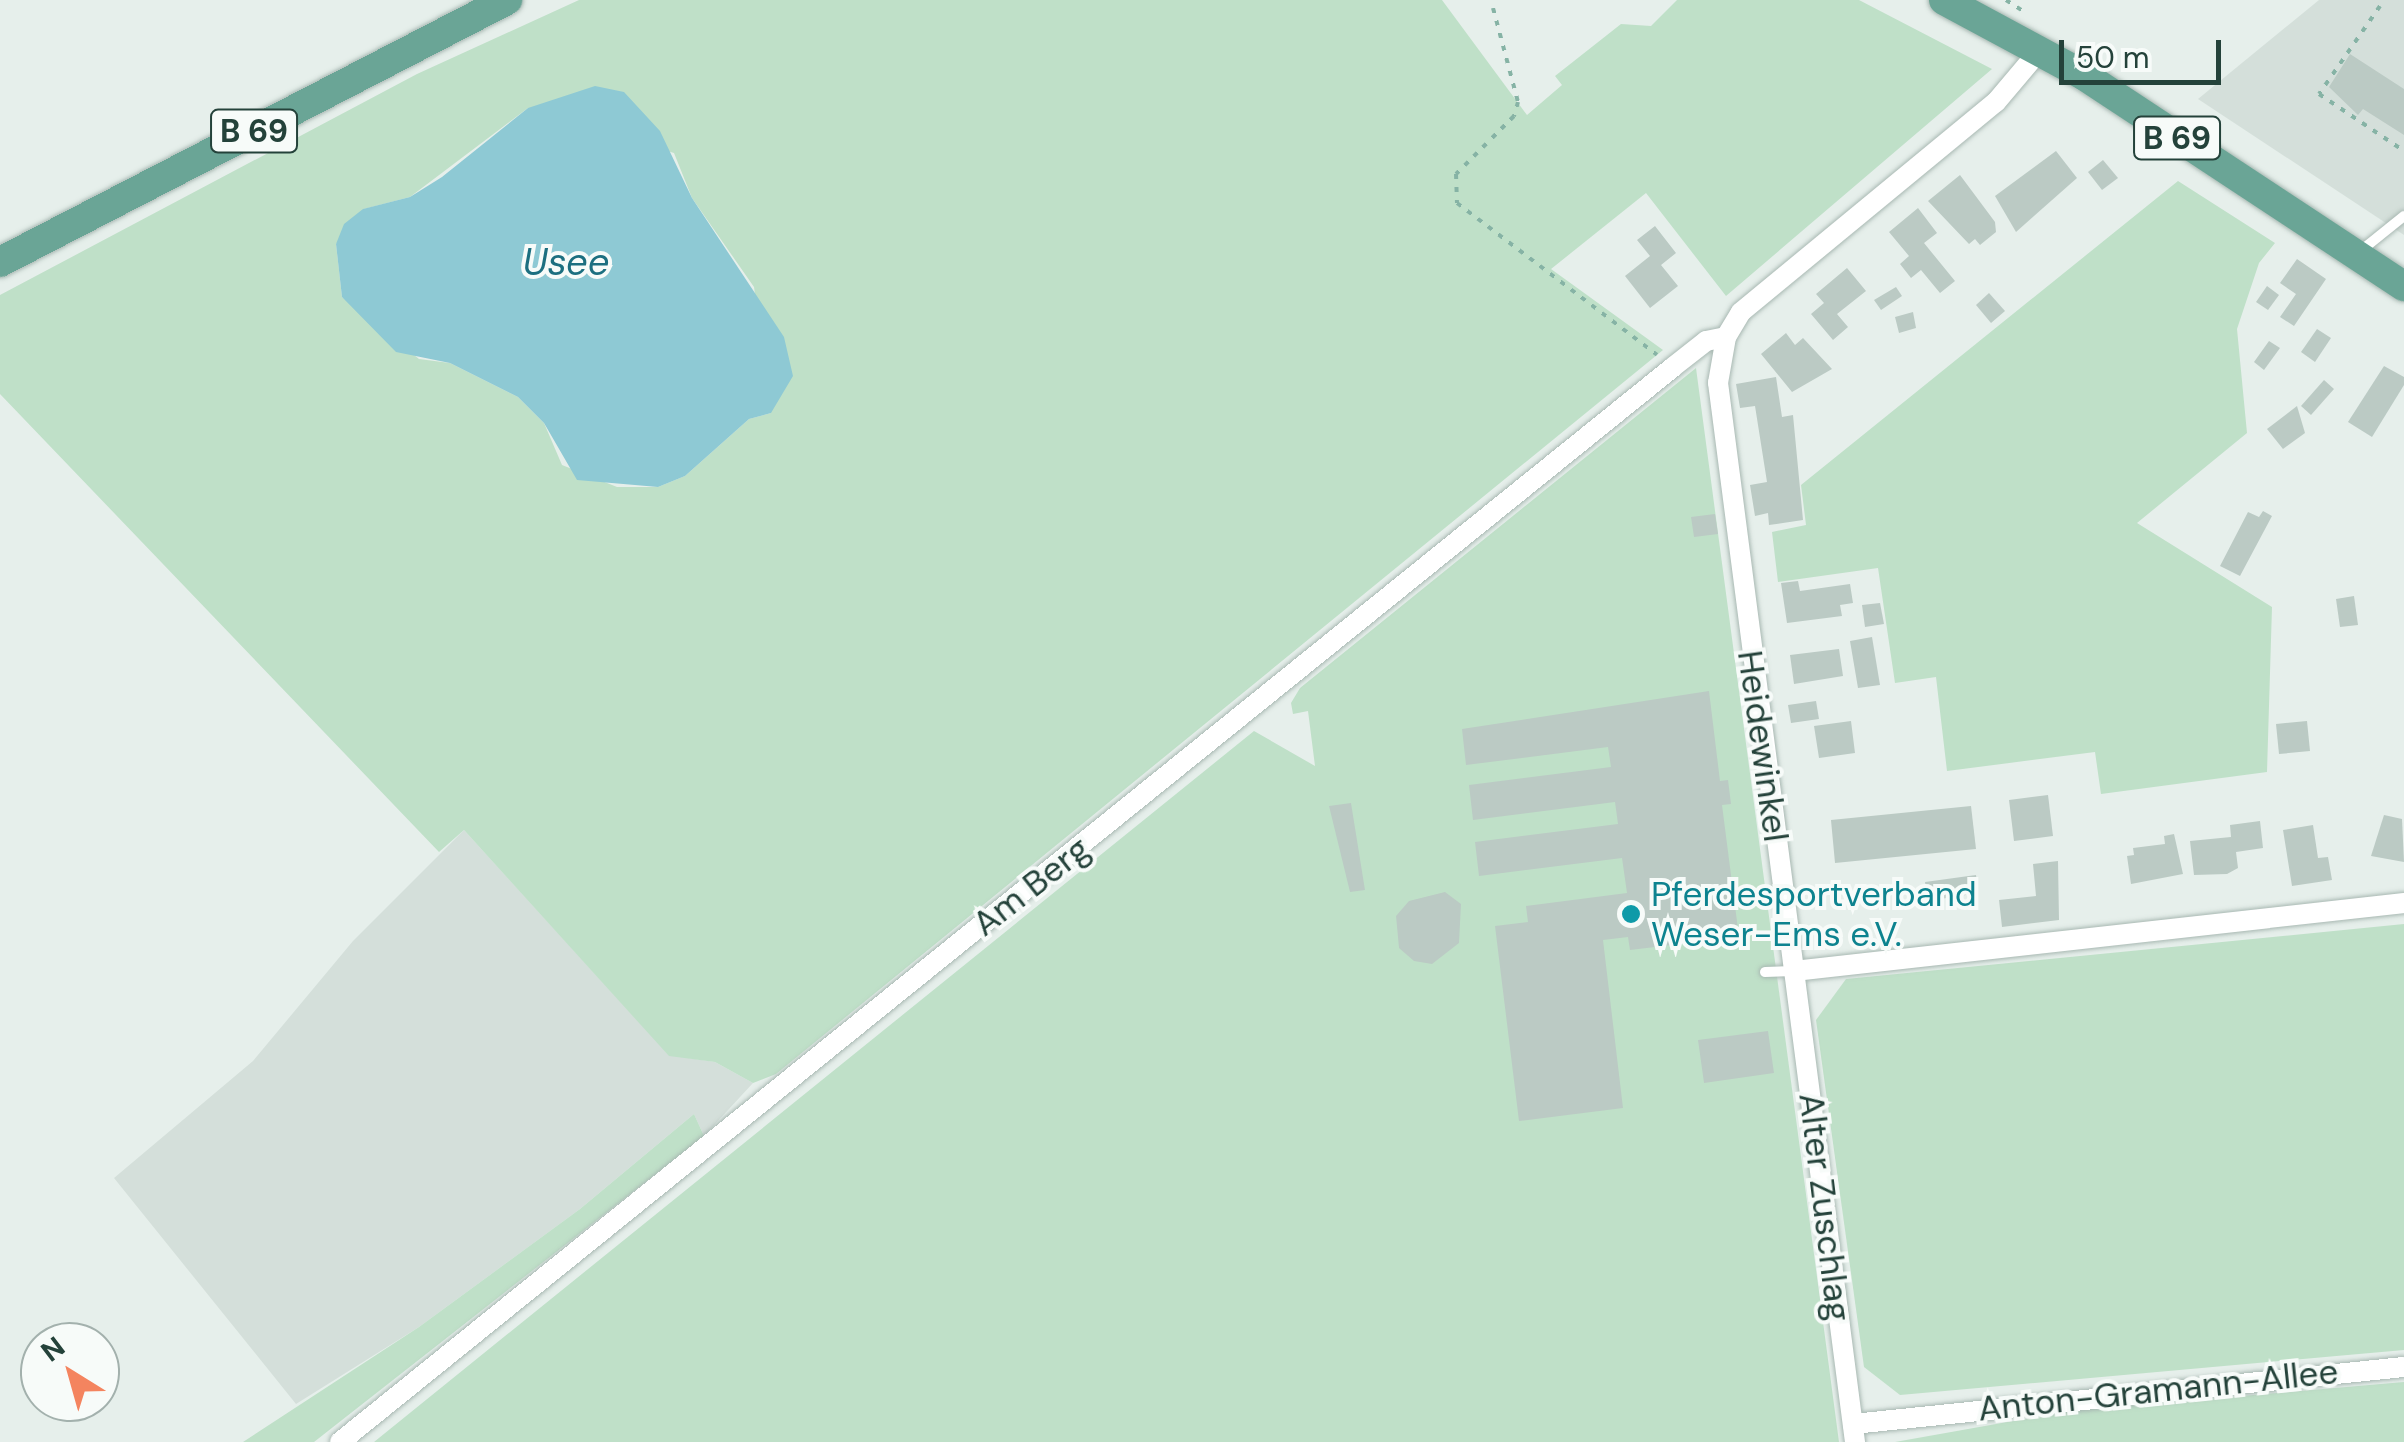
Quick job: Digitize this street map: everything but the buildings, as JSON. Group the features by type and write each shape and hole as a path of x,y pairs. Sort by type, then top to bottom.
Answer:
{"main road":[{"name":"B 69","path":"0,262 507,0"},
{"name":"B 69","path":"1944,0 2040,50 2404,286"}],"street":[{"path":"1726,337 1759,294 1996,102 2040,50"},
{"name":"Am Berg","path":"340,1442 1673,366 1706,341 1726,337"},
{"name":"Heidewinkel","path":"1726,337 1720,402 1794,971"},
{"path":"1794,971 2404,902"},
{"name":"Alter Zuschlag","path":"1794,971 1854,1433"},
{"name":"Anton-Gramann-Allee","path":"1854,1433 2404,1367"}],"lane":[{"path":"2357,254 2404,216"},
{"path":"1765,972 1794,971"}],"path":[{"path":"2380,6 2319,94 2404,151"},
{"path":"1493,8 1518,102 1514,116 1456,174 1457,202 1673,366"}],"shaded area":[{"path":"2319,0 2404,0 2404,235 2198,99"},
{"path":"464,830 669,1055 715,1062 753,1083 704,1136 694,1114 580,1209 419,1327 296,1404 114,1178 253,1061 353,941"}],"green space":[{"path":"579,0 1442,0 1527,115 1562,85 1555,76 1621,24 1651,26 1677,0 1859,0 1992,69 1726,296 1646,193 1551,269 1663,350 776,1074 753,1083 715,1062 669,1056 464,830 439,852 0,394 0,295 417,74","holes":["528,108 674,153 692,198 754,287 771,413 749,419 685,476 658,487 617,487 562,465 544,423 518,397 450,363 419,359 342,297 336,244 364,209 410,197"]},
{"path":"2178,181 2275,243 2259,263 2237,329 2247,433 2137,523 2272,607 2267,772 2101,794 2095,752 1947,771 1936,677 1895,683 1878,568 1778,582 1772,532 1806,525 1801,485"},
{"path":"1696,368 1839,1442 374,1442 1254,731 1315,766 1308,711 1293,714 1291,703 1300,688"},
{"path":"2404,924 2404,1350 1900,1395 1864,1367 1816,1020 1846,979"},
{"path":"694,1114 704,1136 314,1442 243,1442 419,1327 580,1209"},
{"path":"2404,1382 2404,1442 1895,1442 2069,1411"}],"water":[{"name":"Usee","path":"595,86 624,92 660,131 692,198 784,337 793,376 771,413 749,419 685,476 658,487 577,480 544,423 518,397 450,363 396,352 342,297 336,244 344,224 363,209 410,197 442,177 528,108"}],"place":[{"name":"Pferdesportverband Weser-Ems e.V.","path":"1631,914"}]}
